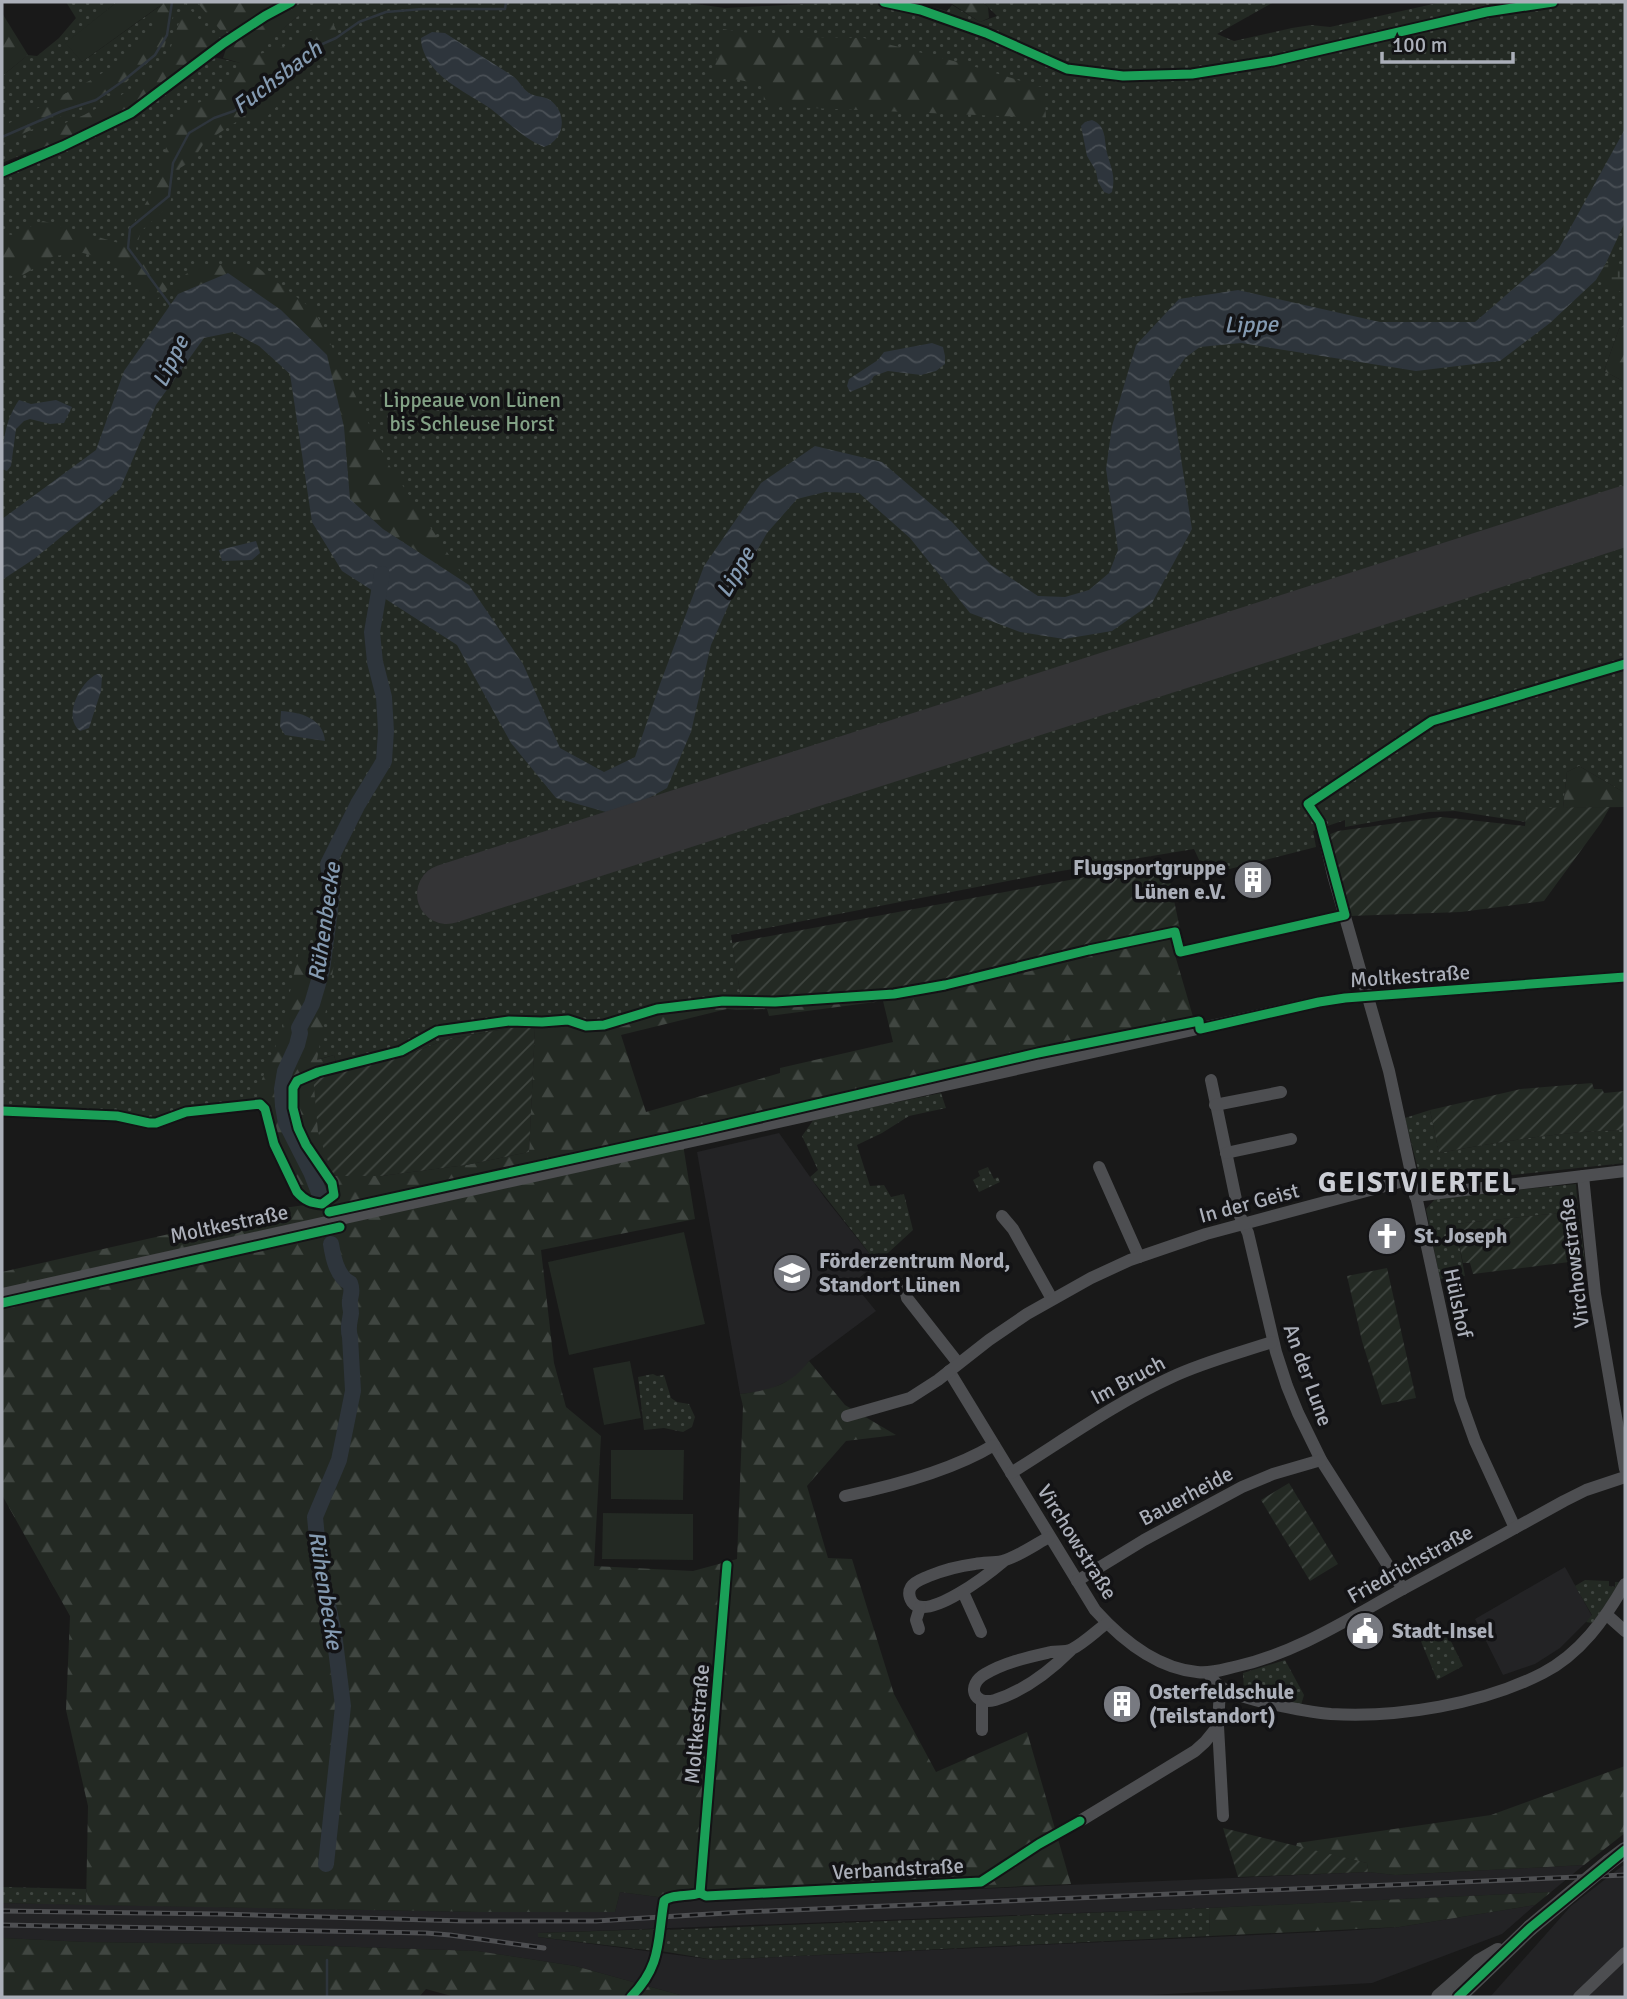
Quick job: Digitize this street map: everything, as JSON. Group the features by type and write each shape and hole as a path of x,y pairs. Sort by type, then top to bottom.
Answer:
{"main road":[{"path":"1458,1997 1530,1928 1625,1850"},
{"path":"1439,1997 1479,1962 1513,1944"}],"street":[{"name":"Moltkestraße","path":"1308,804 1320,822 1368,997"},
{"name":"Moltkestraße","path":"2,1294 1319,1002 1625,977"},
{"name":"Hülshof","path":"1368,997 1402,1127 1460,1399 1475,1441 1515,1528"},
{"name":"An der Lune","path":"1211,1080 1239,1214 1248,1233 1272,1342 1287,1386 1321,1460 1403,1589"},
{"path":"1216,1105 1281,1092"},
{"path":"1226,1153 1291,1139"},
{"path":"1099,1167 1139,1257"},
{"path":"1415,1196 1625,1171"},
{"name":"Virchowstraße","path":"1583,1176 1595,1294 1625,1469"},
{"name":"In der Geist","path":"847,1416 910,1398 1001,1331 1052,1299 1139,1257 1206,1234 1411,1179"},
{"path":"1002,1216 1013,1229 1052,1299"},
{"path":"904,1285 907,1298 953,1367"},
{"name":"Im Bruch","path":"1011,1473 1147,1389 1197,1366 1272,1342"},
{"name":"Virchowstraße","path":"953,1367 994,1445 1049,1537 1087,1598 1107,1623 1145,1654 1184,1670 1209,1673"},
{"path":"845,1496 894,1486 954,1464 994,1445"},
{"name":"Bauerheide","path":"1077,1581 1144,1540 1242,1487 1273,1474 1321,1460"},
{"name":"Friedrichstraße","path":"1209,1673 1273,1656 1299,1646 1586,1490 1625,1477"},
{"path":"1004,1561 957,1567 920,1580 911,1587 909,1595 912,1603 920,1607 934,1604 963,1592 1004,1561 1049,1537"},
{"path":"1209,1673 1220,1688 1247,1698 1293,1709 1330,1714 1367,1714 1435,1706 1495,1692 1545,1672 1564,1660 1607,1615 1625,1584"},
{"path":"963,1592 981,1632"},
{"path":"919,1629 916,1620 920,1607"},
{"path":"1607,1615 1625,1631"},
{"path":"1071,1650 1028,1657 988,1672 979,1678 974,1687 976,1695 982,1701 988,1702 1012,1692 1052,1668 1107,1623"},
{"path":"1220,1688 1218,1726 1223,1816"},
{"path":"982,1701 982,1730"},
{"path":"1080,1821 1195,1751 1218,1726"},
{"path":"1579,1997 1625,1953"}],"shaded area":[{"name":"Förderzentrum Nord, Standort Lünen","path":"779,1133 825,1198 877,1263 853,1283 876,1311 809,1361 801,1372 790,1380 767,1391 740,1394 697,1152"},
{"path":"1565,1567 1592,1616 1560,1648 1535,1664 1503,1675 1475,1619"},
{"path":"1584,1865 1551,1892 1209,1908 538,1933 538,1937 716,1960 1341,1931 1399,1927 1535,1905 1502,1934 1372,1983 1113,1997 687,1997 575,1966 477,1951 2,1938 2,1903 615,1912 620,1892 666,1898 772,1898 1368,1872 1395,1875"},
{"path":"1625,1865 1625,1997 1490,1997 1571,1906"}],"green space":[{"path":"66,2 117,2 66,43 82,62 160,6 158,2 285,2 230,32 188,68 134,105 56,144 2,163 2,76 28,55 37,56 59,38 76,18"},
{"path":"117,2 158,2 161,5 82,62 65,43"},
{"path":"162,2 177,2 164,48 121,87 2,143 2,127 124,60 149,36"},
{"path":"197,2 285,2 230,32 221,31"},
{"name":"Lippeaue von Lünen bis Schleuse Horst","path":"298,2 682,2 725,8 844,2 913,2 947,11 952,5 980,22 997,16 983,2 1274,2 1217,34 1234,41 1311,25 1330,27 1442,2 1625,2 1625,283 1621,292 1625,294 1625,324 1619,329 1604,371 1625,382 1625,793 1579,766 1567,772 1563,808 1527,808 1526,822 1455,811 1429,812 1345,827 1345,820 1313,831 1316,847 1206,875 1194,849 1049,873 731,935 741,998 737,1010 727,1009 724,1003 666,1011 587,1030 569,1023 535,1028 527,1025 445,1040 404,1056 338,1070 334,1055 316,1060 329,987 295,1101 199,1106 181,1109 154,1119 129,1115 2,1110 2,176 83,141 129,117 213,57 241,63 298,16 288,7"},
{"path":"949,2 982,2 988,7 989,18 980,22"},
{"path":"185,4 211,32 214,45 151,94 105,122 31,151 25,140 84,115 120,96 144,79 168,56"},
{"path":"288,7 299,15 250,57 283,47 331,19 342,42 325,54 266,118 236,122 204,143 193,160 180,168 169,206 141,231 136,249 168,289 155,301 117,262 83,253 54,256 18,278 2,273 2,232 11,235 43,221 122,244 157,179 176,112 213,98 240,63 223,58 227,46"},
{"path":"2,13 28,55 2,76"},
{"path":"723,29 805,37 864,38 969,65 1044,88 1046,118 763,106 765,85 713,75"},
{"path":"1606,263 1625,265 1625,294 1596,280"},
{"path":"253,264 315,311 387,462 469,585 383,529 350,499 344,427 281,310 228,274 178,294 168,289 197,265"},
{"path":"1625,324 1625,382 1604,371 1619,329"},
{"path":"1579,766 1625,793 1625,807 1563,808 1567,772"},
{"path":"1610,807 1544,901 1461,912 1350,916 1328,835 1338,831 1441,817 1525,826 1527,808"},
{"path":"1166,862 1180,929 894,991 741,998 732,943"},
{"path":"1168,931 1194,1020 681,1132 695,1219 541,1250 554,1363 566,1407 601,1436 594,1566 693,1571 737,1559 743,1406 740,1394 779,1385 794,1376 809,1361 845,1405 896,1435 846,1441 807,1486 828,1558 852,1559 894,1694 936,1772 1027,1732 1071,1884 772,1898 666,1898 620,1892 615,1912 86,1905 88,1806 66,1710 70,1616 2,1495 2,1272 283,1208 335,1201 333,1178 325,1199 313,1200 294,1179 279,1149 258,1089 281,1033 299,951 337,948 317,1060 334,1055 338,1070 313,1076 381,1176 466,1165 529,1152 535,1028 569,1023 587,1029 666,1011 724,1003 727,1009 621,1035 646,1112 780,1073 780,1068 893,1042 883,1001 769,1016 767,1009 737,1010 738,1002 894,991"},
{"path":"527,1025 535,1028 529,1152 466,1165 381,1176 333,1176 318,1132 313,1076 404,1056 445,1040"},
{"path":"1592,1083 1594,1089 1602,1089 1604,1093 1625,1091 1625,1130 1555,1135 1439,1153 1430,1110 1521,1089"},
{"path":"941,1093 946,1108 909,1116 857,1145 870,1186 884,1185 891,1197 904,1194 913,1230 877,1263 810,1177 818,1170 802,1136 814,1119"},
{"path":"1430,1110 1439,1153 1555,1135 1625,1130 1625,1163 1427,1184 1420,1177 1405,1118"},
{"path":"988,1167 994,1179 998,1177 1000,1182 979,1192 973,1180 980,1176 978,1171"},
{"path":"1576,1184 1578,1211 1455,1224 1465,1276 1440,1279 1426,1209 1436,1198"},
{"path":"1578,1211 1585,1260 1473,1274 1470,1263 1463,1263 1455,1224"},
{"path":"684,1232 705,1324 569,1355 548,1262"},
{"path":"1387,1268 1416,1398 1382,1405 1362,1341 1347,1276"},
{"path":"630,1361 641,1418 604,1425 593,1368"},
{"path":"664,1375 671,1398 689,1404 695,1417 692,1427 683,1432 664,1428 644,1430 638,1377"},
{"path":"611,1450 684,1450 683,1500 611,1499"},
{"path":"1289,1483 1338,1564 1310,1581 1261,1500"},
{"path":"603,1513 693,1514 693,1560 602,1559"},
{"path":"1585,1580 1609,1581 1609,1586 1615,1587 1615,1582 1621,1582 1592,1623 1586,1622 1592,1615 1575,1586"},
{"path":"1428,1629 1434,1637 1446,1631 1463,1666 1437,1680 1418,1634"},
{"path":"1285,1660 1304,1695 1301,1705 1244,1690 1243,1673"},
{"path":"1625,1766 1625,1833 1584,1865 1395,1875 1368,1872 1367,1863 1296,1847 1297,1843 1491,1815"},
{"path":"1223,1828 1367,1863 1368,1872 1238,1877"},
{"path":"2,1887 86,1889 86,1905 2,1903"},
{"path":"1551,1892 1535,1905 1399,1927 1210,1936 1209,1908"},
{"path":"1209,1908 1210,1936 715,1960 661,1951 664,1930"},
{"path":"658,1929 655,1951 538,1937 538,1933"},
{"path":"2,1938 477,1951 575,1966 687,1997 455,1997 426,1989 419,1997 2,1997"}],"water":[{"path":"432,32 445,33 514,77 529,93 550,100 556,105 562,126 556,139 544,147 537,144 437,72 422,47 421,38"},
{"path":"1092,120 1100,126 1104,134 1113,177 1112,192 1109,194 1104,192 1098,182 1096,171 1087,156 1081,126"},
{"name":"Lippe","path":"1625,129 1625,222 1606,263 1596,280 1550,323 1500,361 1416,371 1241,343 1200,347 1185,358 1169,381 1192,529 1152,603 1112,631 1064,639 1020,632 970,613 910,538 859,493 825,492 797,499 767,533 738,584 711,645 691,732 667,788 640,803 606,812 556,798 511,743 457,645 342,571 312,522 290,374 259,346 233,332 204,338 156,405 120,489 34,559 2,580 2,519 96,450 124,371 178,294 228,273 281,310 327,355 344,427 350,499 383,529 469,585 523,664 560,748 604,772 635,757 704,566 761,483 815,446 882,462 952,522 991,565 1038,596 1065,597 1089,590 1109,573 1118,550 1106,469 1112,426 1136,345 1179,299 1238,290 1380,322 1475,322 1558,250"},
{"path":"932,343 943,347 945,356 945,364 936,371 921,375 888,371 874,376 869,384 850,392 847,386 849,379 878,360 884,352"},
{"path":"19,400 31,404 56,400 72,407 64,423 50,424 30,419 24,421 16,429 11,466 7,471 2,469 4,441 7,424"},
{"path":"256,541 260,553 252,560 222,561 219,550"},
{"path":"97,674 102,677 101,691 89,728 80,731 73,717 75,700 85,684"},
{"path":"281,711 303,715 315,722 325,741 285,735 280,727"}],"waterway":[{"name":"Fuchsbach","path":"2,137 62,111 96,100 123,81 155,55 167,35 172,2"},
{"name":"Fuchsbach","path":"171,306 128,248 130,228 169,196 173,163 189,133 214,118 234,111 279,80 291,64 311,49 336,38 359,22 386,12 505,9 506,2"},
{"name":"Rühenbecke","path":"321,1198 286,1123 282,1089 285,1071 297,1045 299,1028 312,1004 322,970 332,895 328,864 358,804 384,761 384,697 375,662 372,632 382,574"},
{"name":"Rühenbecke","path":"326,1864 343,1706 334,1633 320,1569 315,1517 339,1460 353,1391 349,1330 352,1292 350,1283 339,1271 334,1260 331,1244"},
{"path":"327,1960 327,1997"}],"runway":[{"path":"447,894 1625,516"}],"railway":[{"path":"2,1911 464,1921 596,1921 743,1912 1625,1875"},
{"path":"2,1925 426,1933 544,1948"}],"cycle path":[{"path":"2,172 131,113 224,43 291,2"},
{"path":"884,2 921,10 986,33 1067,69 1123,76 1192,74 1273,61 1486,12 1553,2"},
{"path":"2,1111 117,1116 156,1123 186,1112 260,1104 265,1109 274,1144 297,1192 308,1201 322,1204 334,1195 332,1183 306,1145 298,1128 293,1108 293,1088 297,1081 318,1072 401,1051 437,1031 509,1021 568,1020 586,1026 604,1025 657,1009 723,1001 775,1002 894,994 945,985 1175,932 1180,952 1345,915 1320,822 1308,804 1432,721 1625,664"},
{"path":"329,1212 700,1131 1038,1053 1199,1021 1200,1029 1345,998 1625,977"},
{"path":"2,1303 340,1227"},
{"path":"631,1997 653,1963 664,1901 671,1897 700,1893 727,1565"},
{"name":"Verbandstraße","path":"700,1893 706,1896 981,1882 1080,1821"},
{"path":"1458,1997 1530,1928 1625,1850"}],"place":[{"name":"Flugsportgruppe Lünen e.V.","path":"1253,880"},
{"name":"St. Joseph","path":"1387,1236"},
{"name":"Förderzentrum Nord, Standort Lünen","path":"792,1273"},
{"name":"Stadt-Insel","path":"1365,1631"},
{"name":"Osterfeldschule (Teilstandort)","path":"1122,1704"}],"district":[{"name":"GEISTVIERTEL","path":"1418,1182"}]}
